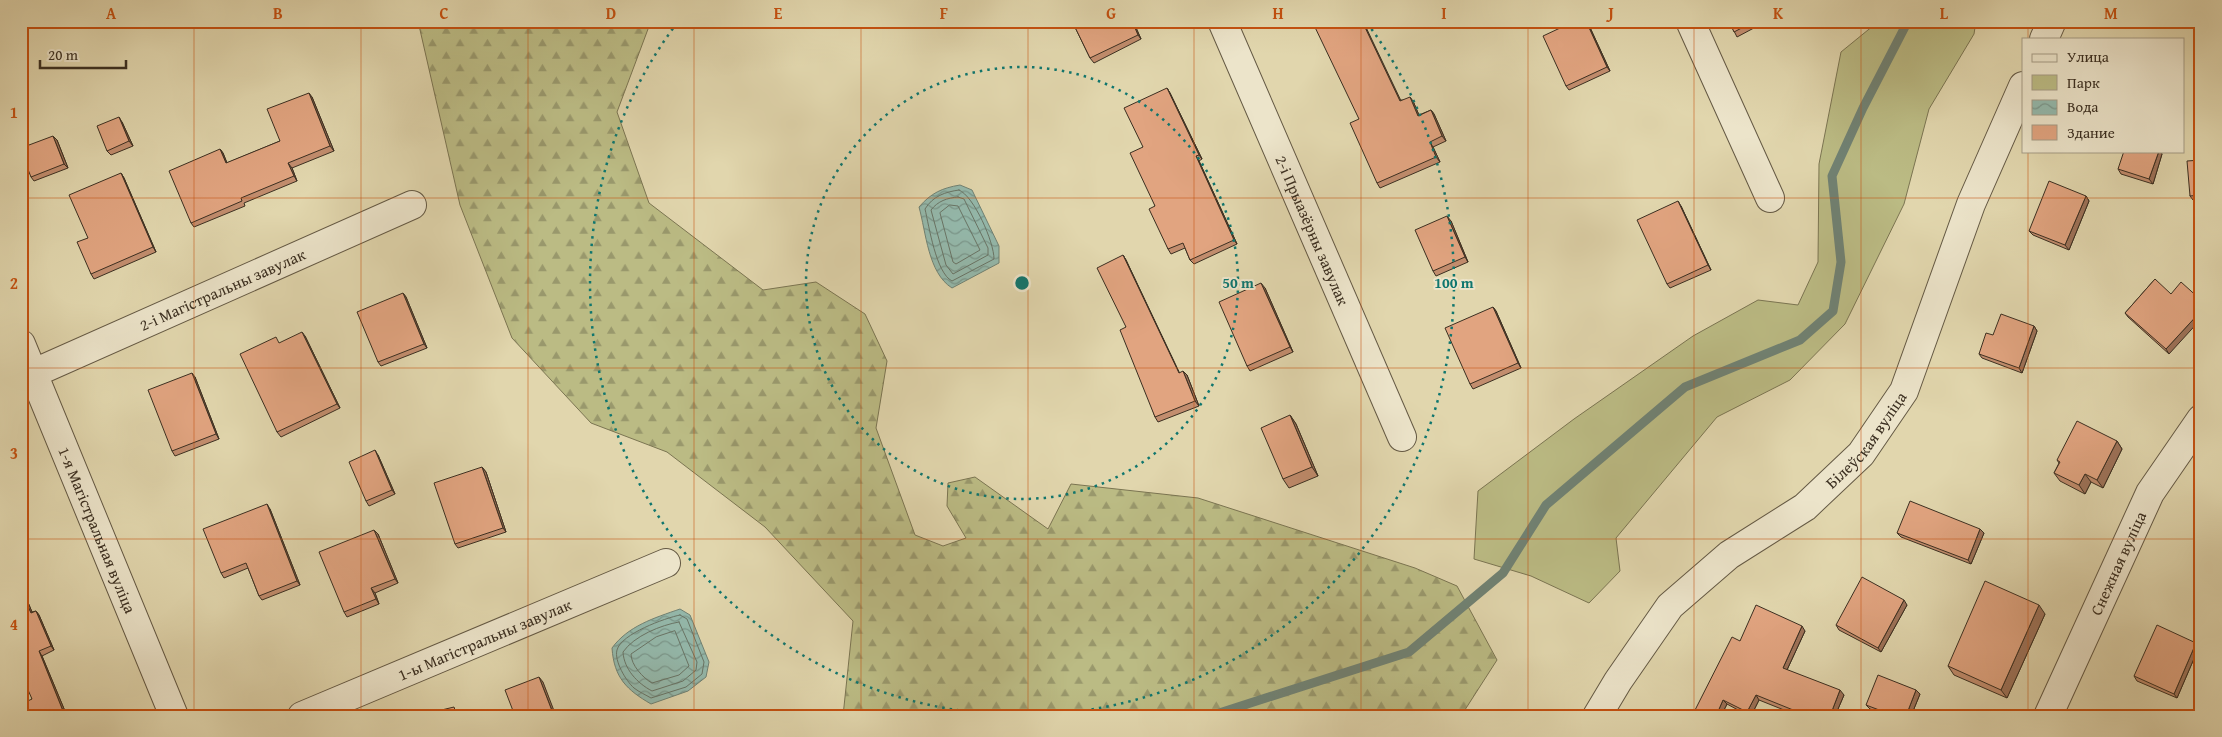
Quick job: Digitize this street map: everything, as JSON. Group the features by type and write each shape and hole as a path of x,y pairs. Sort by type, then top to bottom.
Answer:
{"street":[{"name":"2-і Прыазёрны завулак","path":"1222,21 1402,437"},
{"path":"1690,21 1770,198"},
{"path":"2044,38 2052,21"},
{"name":"Білеўская вуліца","path":"1597,716 1618,681 1670,606 1729,555 1804,507 1861,454 1904,391 1972,204 2022,88"},
{"name":"2-і Магістральны завулак","path":"34,373 412,205"},
{"name":"1-я Магістральная вуліца","path":"21,344 174,716"},
{"name":"Снежная вуліца","path":"2048,716 2150,493 2201,419"},
{"name":"1-ы Магістральны завулак","path":"302,716 666,563"}],"green space":[{"path":"418,21 651,21 617,112 649,203 763,290 816,282 865,314 887,361 876,428 915,535 943,546 966,538 947,506 948,483 975,477 1048,529 1071,484 1198,498 1415,568 1457,586 1497,660 1461,716 843,716 853,621 765,527 667,452 591,423 512,338 460,205"},
{"path":"1879,21 1976,21 1974,34 1929,109 1904,204 1845,324 1790,380 1717,417 1616,538 1620,571 1589,603 1531,576 1474,559 1478,491 1574,419 1693,336 1758,300 1798,305 1818,262 1819,164 1841,52"}],"water":[{"path":"960,185 972,190 999,246 999,263 952,288 938,273 933,262 919,207 937,192"},
{"path":"680,609 690,615 709,662 706,677 688,691 651,704 635,694 623,682 613,658 612,648 618,640 634,628 651,619"}],"building":[{"path":"1072,21 1132,21 1138,35 1090,58"},
{"path":"1312,21 1362,21 1400,101 1410,97 1418,116 1431,110 1442,136 1430,142 1436,157 1377,183 1350,123 1359,119"},
{"path":"1575,21 1586,21 1607,67 1566,86 1543,36"},
{"path":"1729,21 1755,21 1734,32"},
{"path":"1167,88 1199,155 1196,156 1234,240 1190,260 1183,243 1168,249 1149,209 1155,206 1130,153 1143,147 1124,108"},
{"path":"309,93 330,146 288,163 294,176 241,198 242,201 191,223 169,171 220,149 226,163 280,141 267,109"},
{"path":"119,117 129,141 107,151 97,126"},
{"path":"53,136 64,164 31,177 21,148"},
{"path":"2124,152 2159,152 2149,179 2118,169"},
{"path":"2201,160 2201,195 2190,196 2187,161"},
{"path":"121,173 153,247 91,274 77,242 88,238 69,195"},
{"path":"2049,181 2086,196 2065,245 2029,231"},
{"path":"1678,201 1708,265 1667,284 1637,220"},
{"path":"1447,216 1465,257 1433,271 1415,230"},
{"path":"1123,255 1179,373 1183,371 1195,401 1155,417 1120,330 1126,327 1097,268"},
{"path":"2155,279 2171,294 2181,282 2201,300 2201,311 2166,349 2125,313"},
{"path":"1261,283 1290,347 1247,366 1219,302"},
{"path":"403,293 424,344 378,362 357,312"},
{"path":"1493,307 1518,363 1470,384 1445,328"},
{"path":"2001,314 2034,326 2019,368 1979,354 1986,333 1993,335"},
{"path":"302,332 337,404 277,432 240,354 276,337 279,343"},
{"path":"192,373 216,434 172,451 148,390"},
{"path":"1290,415 1312,467 1283,479 1261,428"},
{"path":"2077,421 2117,441 2097,480 2085,474 2079,485 2054,473 2060,462 2057,460"},
{"path":"375,450 392,490 366,501 349,462"},
{"path":"482,467 503,528 455,544 434,483"},
{"path":"1910,501 1980,529 1968,560 1897,533"},
{"path":"267,504 297,581 259,596 246,563 221,573 203,529"},
{"path":"374,530 395,579 371,588 376,599 344,612 319,552"},
{"path":"1862,577 1904,600 1878,648 1836,625"},
{"path":"1985,581 2039,605 2001,690 1948,666"},
{"path":"23,596 31,613 36,611 51,646 39,651 65,716 21,716 21,704 32,699 21,674 21,597"},
{"path":"1756,605 1802,626 1783,668 1840,690 1830,716 1808,716 1756,695 1747,712 1723,700 1716,716 1692,716 1732,637 1740,641"},
{"path":"2157,625 2196,643 2174,694 2134,676"},
{"path":"1878,675 1916,690 1906,716 1895,716 1866,705"},
{"path":"539,677 554,716 515,716 505,690"},
{"path":"454,707 457,716 428,716 429,713"}],"waterway":[{"path":"1210,716 1409,652 1503,573 1546,505 1685,387 1800,340 1833,311 1841,262 1832,176 1863,108 1908,21"}]}
